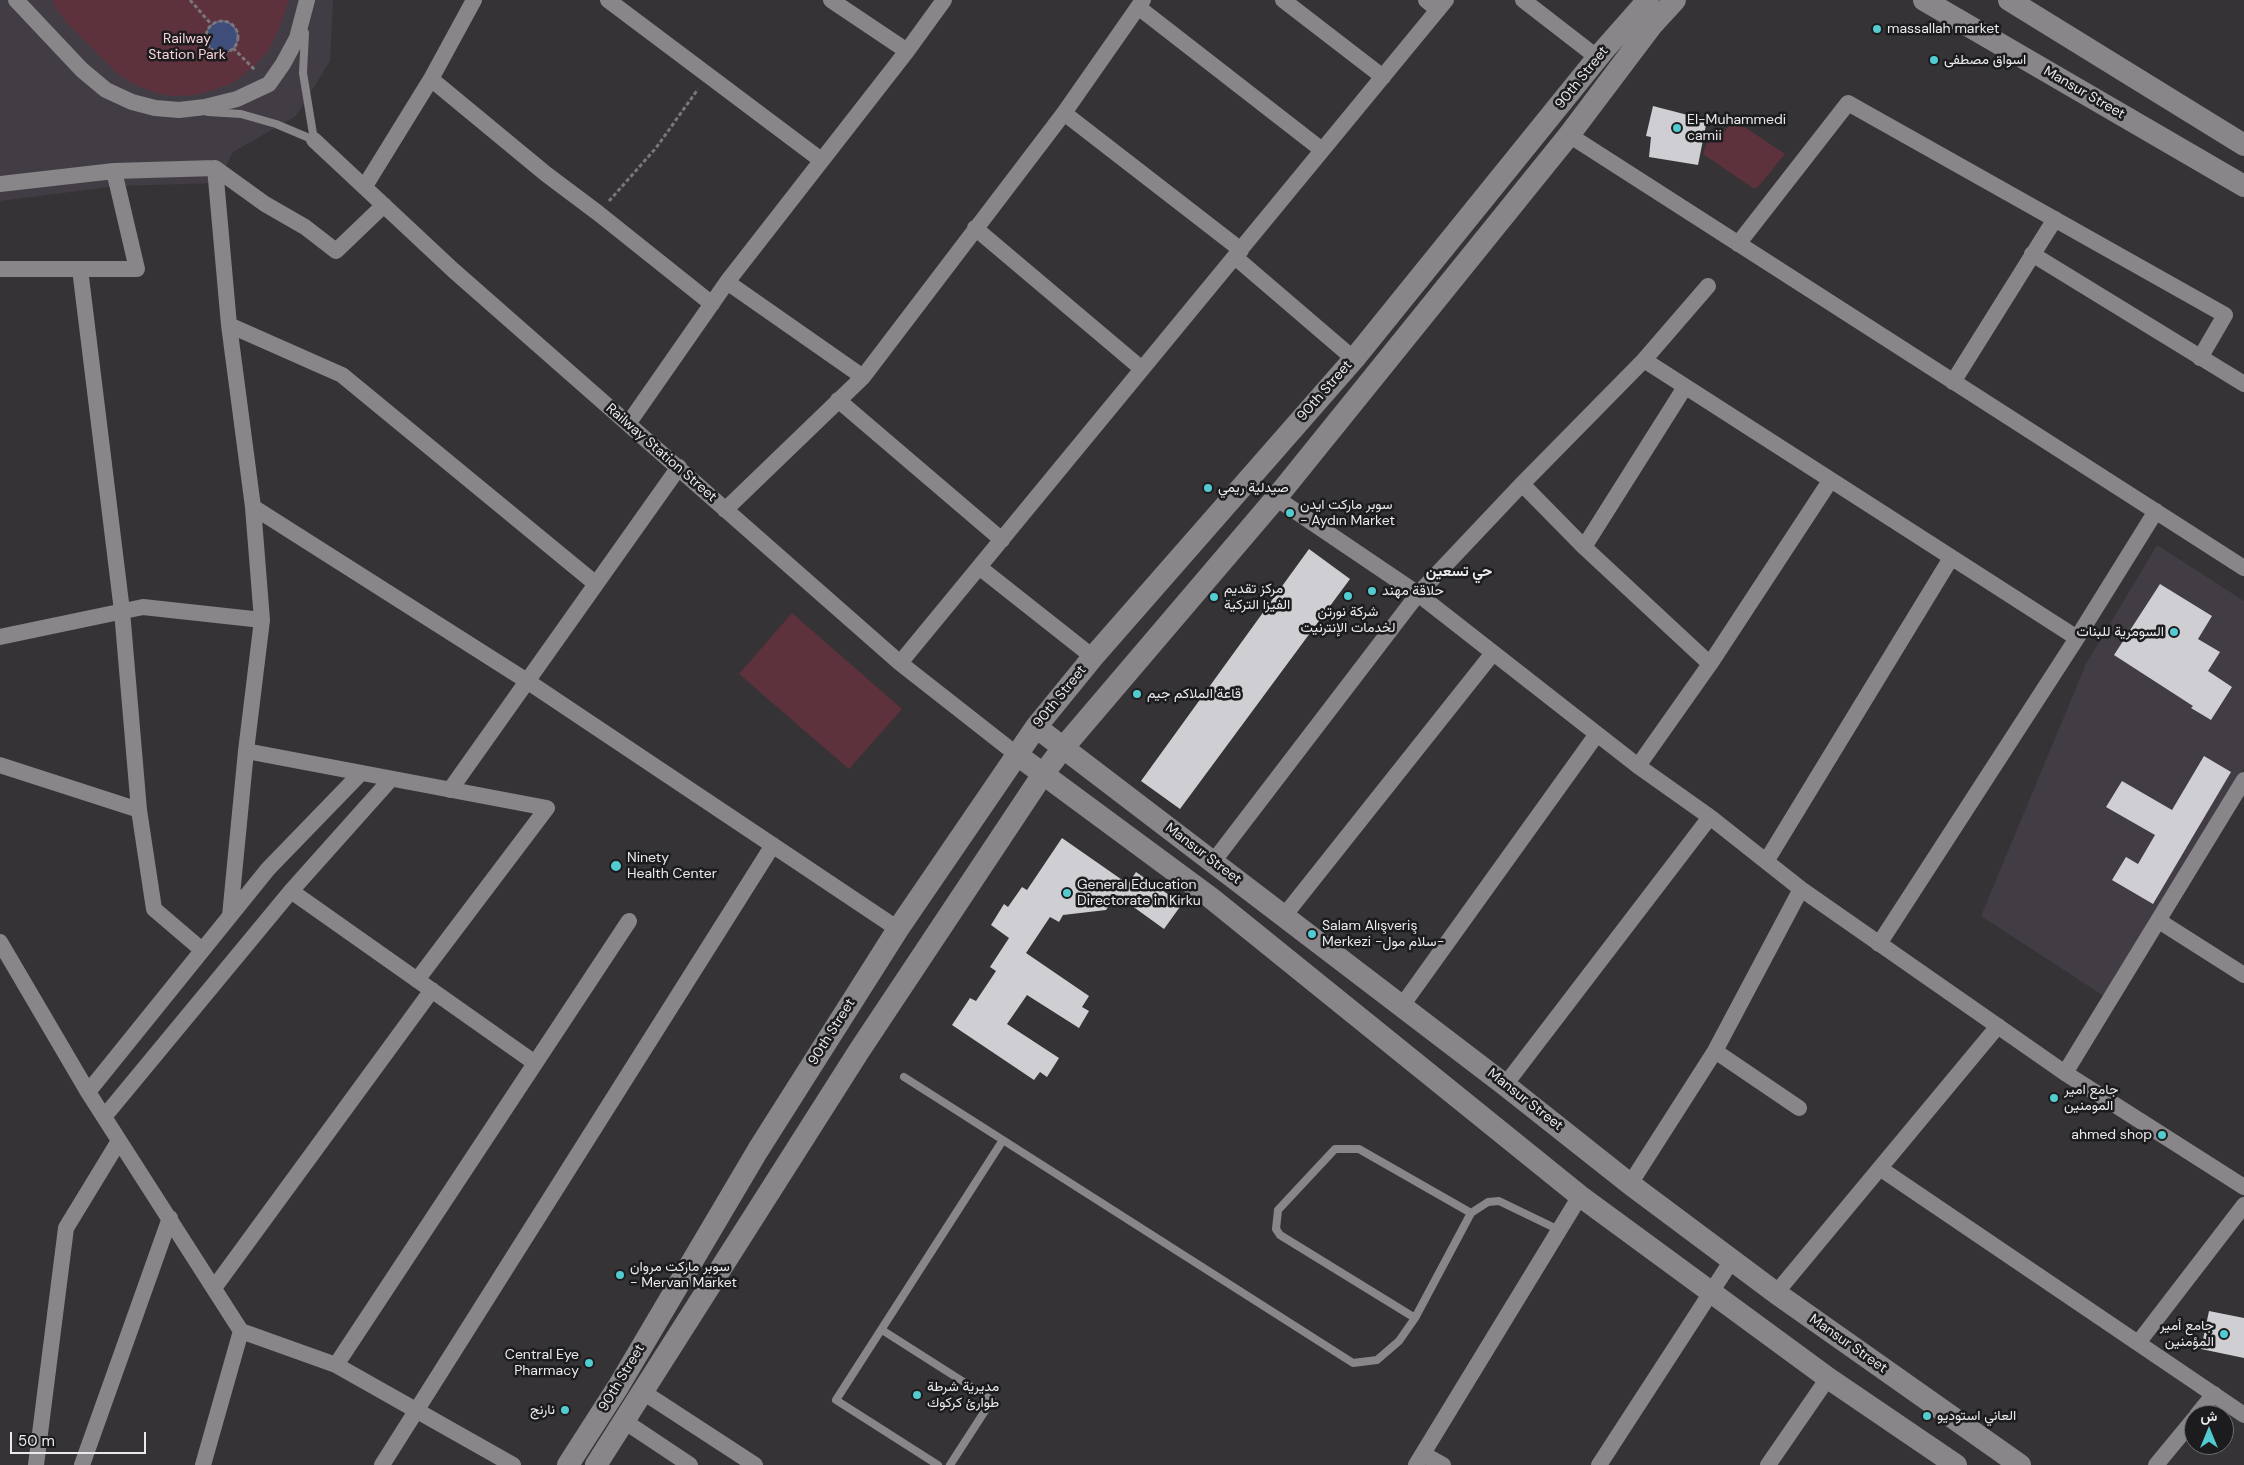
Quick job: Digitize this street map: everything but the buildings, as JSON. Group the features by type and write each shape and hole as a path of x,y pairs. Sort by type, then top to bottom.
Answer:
{"main road":[{"name":"90th Street","path":"568,1465 618,1387 758,1150 898,929 1016,754 1093,657 1354,359 1598,58 1648,0"},
{"name":"90th Street","path":"596,1465 859,1051 1043,774 1276,498 1569,135 1652,25 1674,0"},
{"name":"Mansur Street","path":"1924,0 2244,186"},
{"path":"2009,0 2242,140"},
{"name":"Mansur Street","path":"1036,727 1505,1085 1630,1184 1776,1293 2020,1465"},
{"path":"1016,754 1212,898 1580,1196 1828,1378 1956,1465"}],"street":[{"path":"16,0 82,70 106,90 132,102 155,108 179,110 205,107 237,99 269,84 283,64 297,38 306,4"},
{"path":"365,186 474,0"},
{"path":"608,0 708,77 821,160"},
{"path":"832,0 907,51"},
{"path":"628,424 728,282 907,51 944,0"},
{"path":"1283,0 1383,77"},
{"path":"1524,0 1598,58"},
{"path":"725,510 863,377 1064,112 1140,3 1322,150"},
{"path":"900,663 1383,77 1437,3"},
{"path":"430,78 546,174 712,304"},
{"path":"1738,244 1848,103 2226,315 2200,358"},
{"path":"1064,112 1238,253 1354,359"},
{"path":"1569,135 2244,568"},
{"name":"Railway Station Street","path":"314,140 453,270 628,424 679,466 725,510 900,663 1016,754"},
{"path":"215,168 229,325 253,507 262,620 246,751 230,916"},
{"path":"0,184 114,170 215,168 265,204 305,227 336,251 384,204"},
{"path":"0,269 137,269 114,170"},
{"path":"1953,382 2054,219"},
{"path":"975,228 1142,369"},
{"path":"2032,254 2244,384"},
{"path":"80,269 122,611 139,810 154,909 202,950"},
{"path":"728,282 863,377"},
{"path":"1213,862 1418,594 1522,484 1644,360 1708,286"},
{"path":"229,325 342,375 596,584"},
{"path":"1644,360 2077,638"},
{"path":"1584,547 1685,387"},
{"path":"838,400 1002,540"},
{"path":"450,790 679,466"},
{"path":"1638,766 1710,664 1830,481"},
{"path":"1522,484 1584,547 1710,664"},
{"path":"1276,498 1418,594 1638,766 1767,860 1801,889 2066,1073 2244,1187"},
{"path":"253,507 527,681 898,929"},
{"path":"1879,944 2077,638 2156,512"},
{"path":"1767,860 1951,558"},
{"path":"979,567 1093,657"},
{"path":"0,637 142,607 262,620"},
{"path":"1284,916 1493,653"},
{"path":"1401,1007 1597,734"},
{"path":"246,751 547,808 417,980"},
{"path":"0,765 139,810"},
{"path":"88,1092 268,870 362,773"},
{"path":"104,1117 291,891 391,779"},
{"path":"2066,1073 2244,780"},
{"path":"1505,1085 1710,817"},
{"path":"382,1465 773,845"},
{"path":"1630,1184 1715,1051 1801,889"},
{"path":"291,891 535,1064"},
{"path":"336,1365 629,921"},
{"path":"2159,921 2244,975"},
{"path":"0,942 88,1092 241,1331 336,1365 513,1465"},
{"path":"214,1288 432,990"},
{"path":"1776,1293 1881,1170 1998,1026"},
{"path":"1715,1051 1799,1108"},
{"path":"36,1465 66,1228 119,1141"},
{"path":"1881,1170 2244,1415"},
{"path":"1443,1465 1419,1460 1580,1196"},
{"path":"2138,1343 2244,1205"},
{"path":"82,1465 170,1218"},
{"path":"1599,1465 1732,1260"},
{"path":"203,1465 241,1331"},
{"path":"1768,1465 1828,1378"},
{"path":"644,1392 755,1465"},
{"path":"2205,1405 2214,1394"},
{"path":"624,1422 690,1465"},
{"path":"2156,1465 2184,1431"}],"lane":[{"path":"306,4 303,73 314,140"},
{"path":"179,110 241,114 276,124 314,140"},
{"path":"904,1077 1353,1363 1378,1360 1399,1341 1415,1318 1471,1213 1488,1202 1499,1201 1559,1230"},
{"path":"938,1465 836,1400 1003,1140"},
{"path":"1415,1318 1280,1235 1276,1229 1278,1210 1335,1149 1359,1149 1471,1213"},
{"path":"882,1330 992,1400 950,1465"}],"path":[{"path":"190,0 212,25"},
{"path":"217,22 227,22 236,29 238,39 233,48 219,52 210,47 207,43 207,33 212,25 217,22"},
{"path":"233,48 269,84"},
{"path":"598,213 656,148 680,112 708,77"}],"shaded area":[{"path":"0,0 333,0 330,61 296,116 233,152 218,183 117,186 0,201"},
{"path":"2157,545 2244,601 2244,768 2107,998 1981,916 2086,664"}],"green space":[{"name":"Railway Station Park","path":"52,0 289,0 268,51 236,81 195,95 173,96 157,93 135,85 117,73 68,24"},
{"path":"1734,120 1785,154 1758,187 1753,188 1703,154 1708,140 1716,142"},
{"path":"792,613 902,709 849,769 739,674"}],"water":[{"path":"222,21 233,26 238,37 233,48 222,53 211,48 206,37 211,26"}],"place":[{"name":"massallah market","path":"1877,29"},
{"name":"اسواق مصطفى","path":"1934,60"},
{"name":"El-Muhammedi camii","path":"1677,128"},
{"name":"صيدلية ريمي","path":"1208,488"},
{"name":"سوبر ماركت ايدن - Aydın Market","path":"1290,513"},
{"name":"حلاقة مهند","path":"1372,591"},
{"name":"شركة نورتن لخدمات الإنترنيت","path":"1348,596"},
{"name":"مركز تقديم الفيزا التركية","path":"1214,597"},
{"name":"السومرية للبنات","path":"2174,632"},
{"name":"قاعة الملاكم جيم","path":"1137,694"},
{"name":"Ninety Health Center","path":"616,866"},
{"name":"General Education Directorate in Kirku","path":"1067,893"},
{"name":"Salam Alışveriş Merkezi -سلام مول-","path":"1312,934"},
{"name":"جامع امير المومنين","path":"2054,1098"},
{"name":"ahmed shop","path":"2162,1135"},
{"name":"سوبر ماركت مروان - Mervan Market","path":"620,1275"},
{"name":"جامع أمير المؤمنين","path":"2224,1334"},
{"name":"Central Eye Pharmacy","path":"589,1363"},
{"name":"مديرية شرطة طوارئ كركوك","path":"917,1395"},
{"name":"نارنج","path":"565,1410"},
{"name":"العاني استوديو","path":"1927,1416"}],"district":[{"name":"حي تسعين","path":"1459,572"}]}
